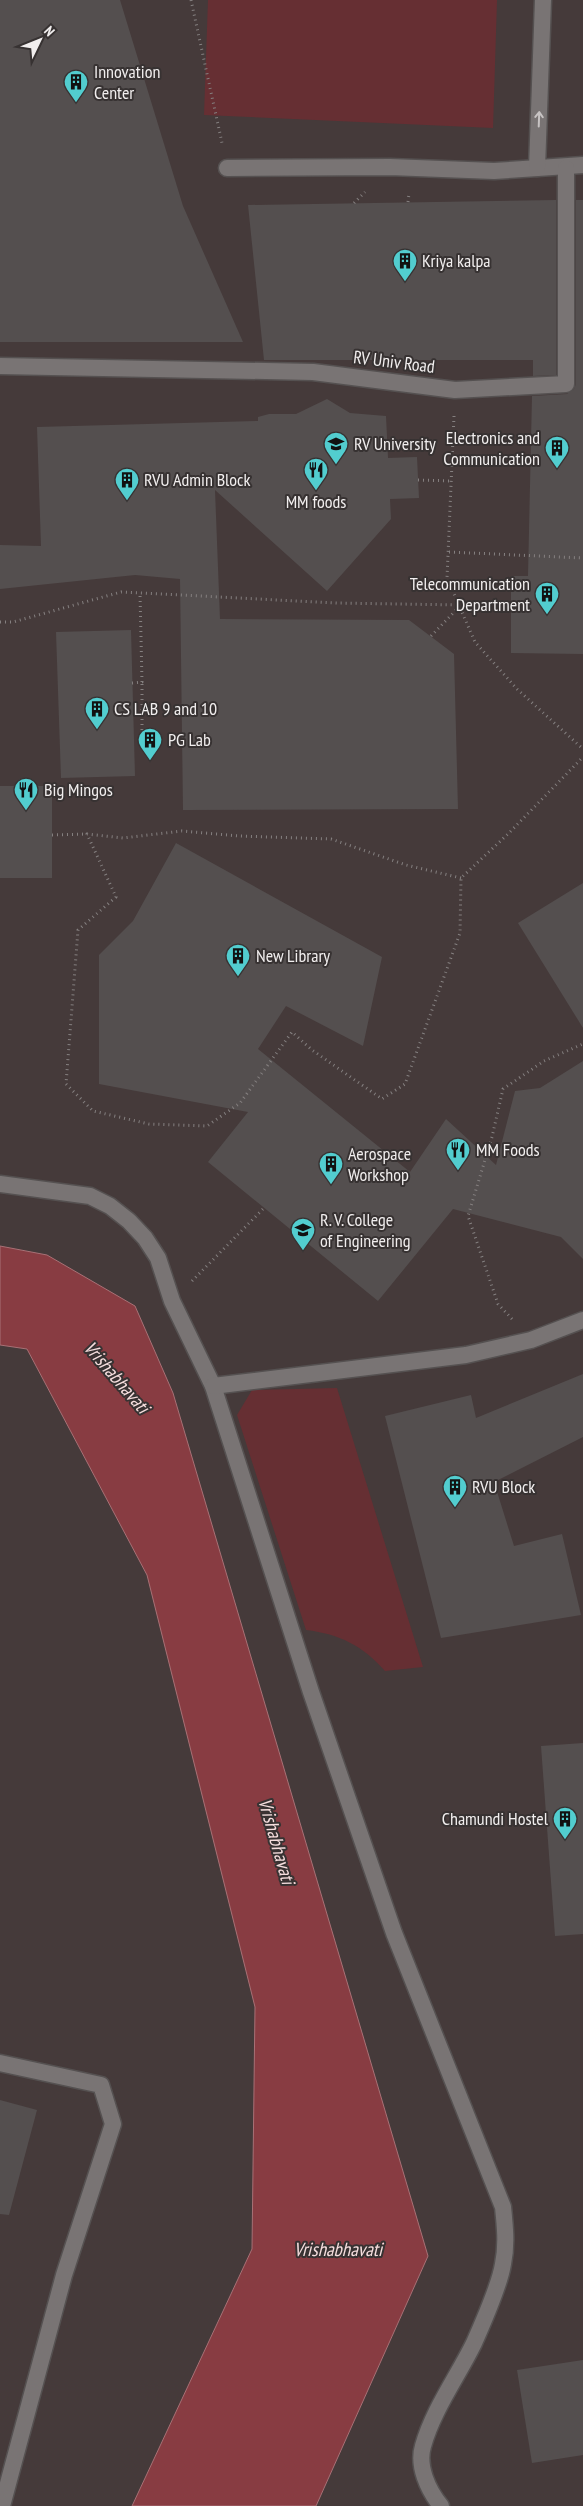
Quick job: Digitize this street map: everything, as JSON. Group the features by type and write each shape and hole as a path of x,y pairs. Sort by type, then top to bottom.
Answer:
{"lane":[{"path":"537,168 543,0"},
{"path":"227,168 390,167 494,171 566,168 583,165"},
{"name":"RV Univ Road","path":"0,366 313,372 454,390 566,384 566,168"},
{"path":"0,1184 90,1196 110,1206 129,1221 145,1238 158,1258 172,1301 213,1386 311,1692 394,1933 502,2207 506,2234 503,2265 474,2342 447,2392 422,2447 422,2464 427,2484 441,2506"},
{"path":"213,1386 466,1355 531,1340 583,1320"},
{"path":"0,2063 100,2085 113,2124 64,2276 2,2506"}],"path":[{"path":"191,0 227,168"},
{"path":"454,425 447,578 475,642 517,689 583,749"},
{"path":"418,480 452,481"},
{"path":"449,552 583,558"},
{"path":"0,622 13,622 121,592 337,603 460,605"},
{"path":"140,593 142,745"},
{"path":"431,636 460,605"},
{"path":"132,683 142,682"},
{"path":"87,834 116,897 78,930 66,1084 93,1111 149,1124 207,1126 240,1103 292,1032 312,1050 382,1099 405,1084 460,933 461,878 509,833 583,757"},
{"path":"52,836 87,834 123,838 182,831 239,836 331,840 406,865 461,878"},
{"path":"531,1340 498,1304 468,1216 492,1137 503,1089 544,1061 583,1044"},
{"path":"172,1301 264,1208"}],"shaded area":[{"name":"R. V. College of Engineering","path":"0,0 583,0 583,2506 316,2506 428,2256 47,1255 0,1246"},
{"path":"208,0 497,0 493,128 204,115"},
{"path":"0,1345 27,1349 147,1575 255,2007 252,2249 132,2506 0,2506"},
{"path":"337,1388 423,1667 385,1671 377,1662 350,1643 330,1635 306,1630 237,1415 252,1390"}],"water":[{"name":"Vrishabhavati","path":"0,1246 47,1255 135,1306 173,1393 428,2256 316,2506 132,2506 252,2249 255,2007 147,1575 27,1349 0,1345"}],"building":[{"name":"Innovation Center","path":"0,0 120,0 183,206 243,342 0,342"},
{"name":"Kriya kalpa","path":"556,200 556,375 533,376 533,360 264,360 248,205"},
{"path":"576,200 583,200 583,654 511,653 511,576 528,576 532,396 567,394 574,389 576,384"},
{"path":"327,399 350,413 386,416 388,458 417,457 419,498 390,499 391,519 327,591 215,490 220,619 409,620 454,654 458,809 183,810 180,579 135,575 0,589 0,545 41,546 37,427 258,421 258,417 269,414 296,414"},
{"name":"CS LAB 9 and 10","path":"131,630 135,776 61,778 56,632"},
{"name":"Big Mingos","path":"0,786 52,786 52,878 0,878"},
{"path":"176,843 382,957 363,1046 286,1006 258,1049 410,1172 446,1119 496,1165 515,1091 540,1088 583,1061 583,1259 561,1237 453,1209 378,1301 208,1162 248,1112 99,1084 99,955 133,921"},
{"path":"583,883 583,1028 518,923"},
{"name":"RVU Block","path":"583,1374 583,1437 494,1482 514,1546 562,1534 581,1615 441,1638 385,1416 471,1395 476,1418"},
{"name":"Chamundi Hostel","path":"583,1743 583,1934 555,1936 541,1746"},
{"path":"0,2100 37,2110 9,2215 0,2214"},
{"path":"583,2360 583,2455 532,2463 517,2370"}],"place":[{"name":"Innovation Center","path":"76,103"},
{"name":"Kriya kalpa","path":"405,282"},
{"name":"RV University","path":"336,465"},
{"name":"Electronics and Communication","path":"557,469"},
{"name":"MM foods","path":"316,491"},
{"name":"RVU Admin Block","path":"127,501"},
{"name":"Telecommunication Department","path":"547,615"},
{"name":"CS LAB 9 and 10","path":"97,730"},
{"name":"PG Lab","path":"150,761"},
{"name":"Big Mingos","path":"26,811"},
{"name":"New Library","path":"238,977"},
{"name":"MM Foods","path":"458,1171"},
{"name":"Aerospace Workshop","path":"331,1185"},
{"name":"R. V. College of Engineering","path":"303,1251"},
{"name":"RVU Block","path":"455,1508"},
{"name":"Chamundi Hostel","path":"565,1840"}]}
